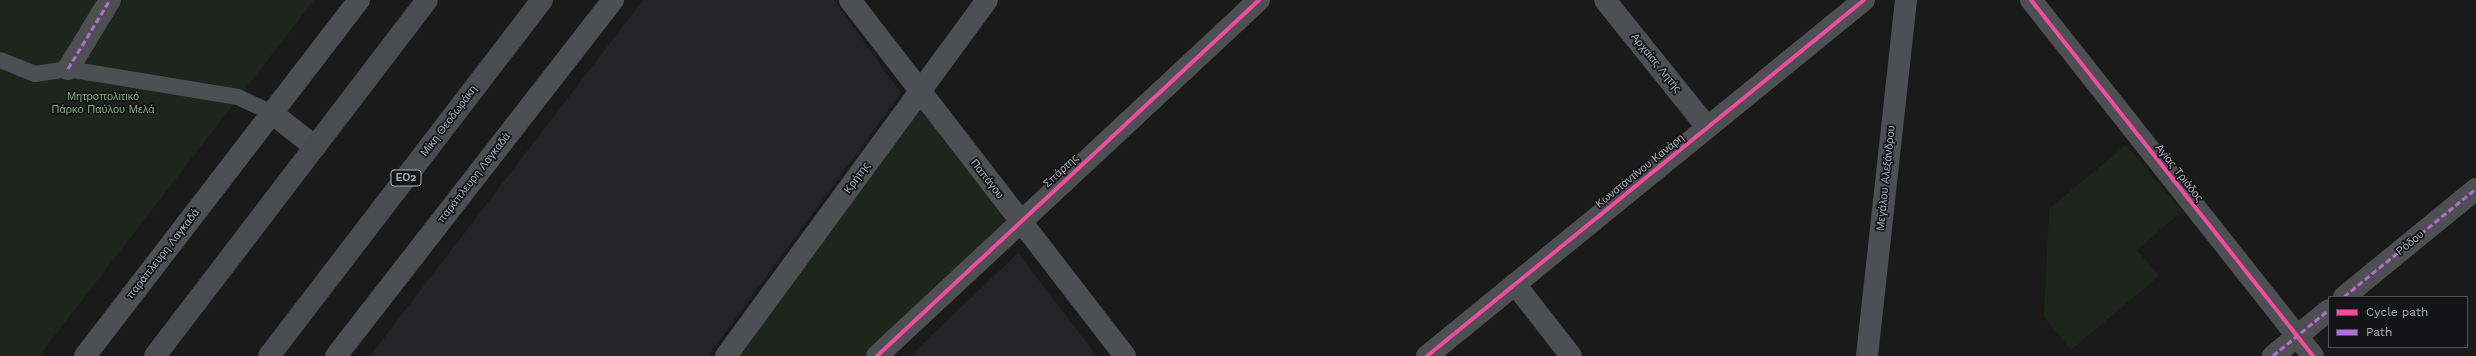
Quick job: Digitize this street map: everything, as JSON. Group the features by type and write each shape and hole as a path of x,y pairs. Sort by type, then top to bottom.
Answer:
{"highway":[{"path":"155,356 427,0"},
{"name":"Μίκη Θεοδωράκη","path":"269,356 542,0"}],"street":[{"path":"68,69 110,0"},
{"name":"παράπλευρη Λαγκαδά","path":"85,356 359,0"},
{"name":"παράπλευρη Λαγκαδά","path":"336,356 613,0"},
{"name":"Παπάγου","path":"850,0 1125,356"},
{"name":"Κρήτης","path":"726,356 987,0"},
{"name":"Σπάρτης","path":"877,356 1020,221 1259,0"},
{"name":"Αρχαίας Λητής","path":"1605,0 1707,127"},
{"name":"Κωνσταντίνου Κανάρη","path":"1427,356 1864,0"},
{"name":"Μεγάλου Αλεξάνδρου","path":"1867,356 1906,0"},
{"name":"Αγίας Τριάδος","path":"2031,0 2313,356"},
{"path":"272,113 315,147"},
{"name":"Ρόδου","path":"2345,296 2476,189"},
{"path":"1515,284 1571,356"},
{"path":"2273,356 2328,311"}],"lane":[{"path":"0,60 35,74 68,69 238,97 272,113"}],"shaded area":[{"path":"643,0 834,0 901,93 708,356 370,356"},
{"path":"1018,253 1097,356 910,356"}],"green space":[{"name":"Μητροπολιτικό Πάρκο Παύλου Μελά","path":"0,0 314,0 39,356 0,356"},
{"path":"920,92 1020,221 877,356 726,356"},
{"path":"2126,145 2182,211 2137,250 2159,276 2071,350 2044,317 2049,209"}],"marked path":[{"path":"68,69 110,0"},
{"path":"2345,296 2476,189"},
{"path":"2273,356 2328,311"}],"cycle path":[{"path":"877,356 1259,0"},
{"path":"1427,356 1864,0"},
{"path":"2031,0 2313,356"}]}
